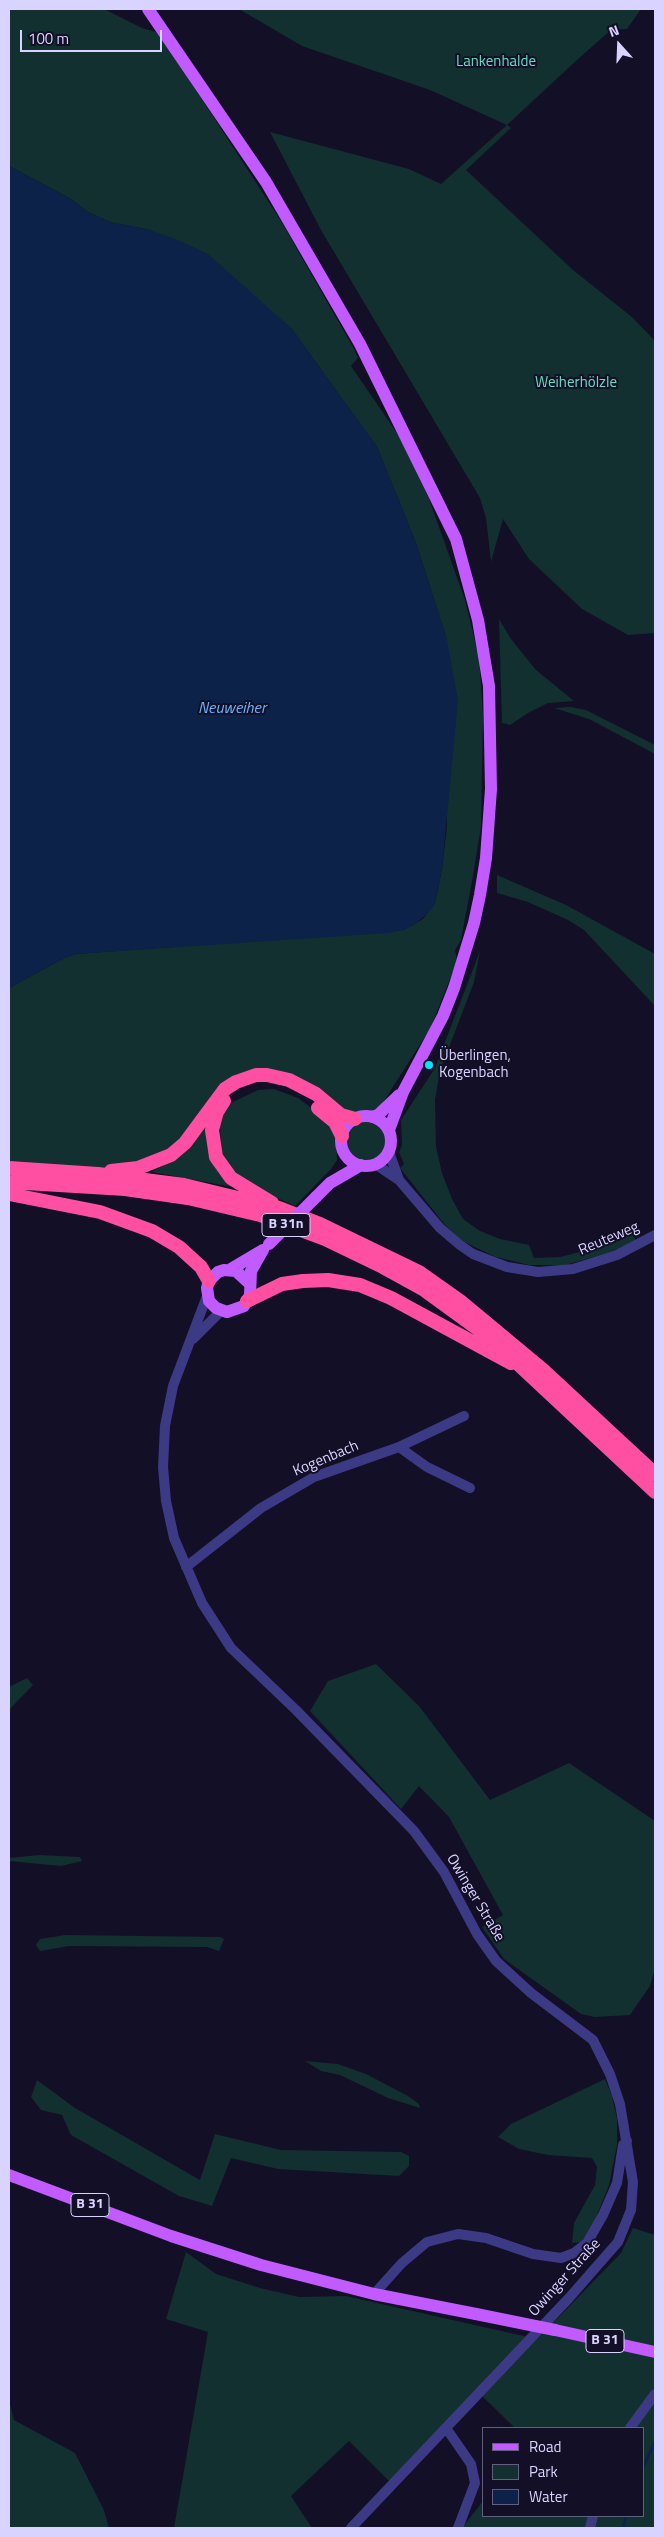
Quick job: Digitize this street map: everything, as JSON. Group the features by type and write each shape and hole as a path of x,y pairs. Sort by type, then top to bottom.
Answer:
{"highway":[{"path":"98,1174 138,1168 171,1155 185,1143 225,1089 236,1082 256,1075 267,1075 289,1080 316,1094 342,1115 355,1119"},
{"path":"279,1208 231,1178 216,1157 212,1130 217,1112 228,1097 254,1083 274,1083 284,1086 302,1096 335,1122 342,1136"},
{"name":"B 31n","path":"9,1168 98,1174 184,1185 279,1208 320,1224 419,1272 460,1301 543,1370 655,1474"},
{"name":"B 31n","path":"9,1182 125,1189 188,1198 260,1215 325,1240 383,1267 423,1289 489,1337 655,1492"},
{"path":"9,1194 100,1212 152,1231 179,1247 201,1267 209,1281"},
{"path":"248,1301 282,1284 303,1281 328,1280 360,1286 391,1298 486,1351 526,1370"}],"main road":[{"path":"148,9 266,182 360,344 456,539 478,620 489,686 491,789 483,877 474,923 454,988 443,1016 402,1092 389,1130 391,1141 389,1152 375,1164 361,1165 330,1184 266,1247 251,1271 248,1301 239,1310 221,1311 212,1305 208,1296 209,1281 218,1272 230,1269 266,1247"},
{"path":"361,1165 347,1157 342,1147 342,1136 345,1129 355,1119 378,1115 402,1092"},
{"path":"372,1117 382,1122 389,1130"},
{"path":"330,1184 347,1157"},
{"path":"230,1269 242,1274 249,1283"},
{"name":"B 31","path":"9,2175 171,2236 261,2265 374,2294 655,2352"}],"street":[{"name":"Reuteweg","path":"389,1152 399,1180"},
{"name":"Reuteweg","path":"375,1164 399,1180 440,1228 460,1245 473,1254 507,1268 538,1272 573,1269 617,1255 655,1235"},
{"name":"Owinger Straße","path":"208,1296 173,1386 168,1408 163,1467 166,1501 174,1538 202,1603 231,1648 296,1710 414,1831 444,1872 477,1934 496,1961 531,1992 593,2040 610,2074 620,2104 633,2182 631,2210 618,2242 569,2298 351,2528"},
{"name":"Owinger Straße","path":"190,1341 221,1311"},
{"name":"Kogenbach","path":"186,1567 261,1508 314,1477 399,1447 464,1416"},
{"path":"399,1447 427,1467 470,1488"},
{"path":"374,2294 402,2263 427,2242 458,2234 486,2238 533,2254 561,2258 574,2253 587,2243 617,2183 624,2145 627,2140"},
{"path":"631,2427 655,2394"},
{"path":"446,2428 472,2464 476,2483 458,2528"}],"green space":[{"path":"9,9 104,9 142,28 156,32 164,41 281,221 354,349 358,358 351,366 401,439 429,499 465,600 479,658 483,715 481,827 461,940 455,950 457,961 430,1029 382,1104 377,1119 386,1126 391,1136 391,1146 385,1157 375,1164 361,1165 350,1160 344,1152 342,1142 345,1129 349,1124 289,1080 236,1082 185,1143 117,1170 9,1168 9,988 64,958 76,954 403,930 423,919 435,903 442,869 447,826 447,640 416,543 377,447 291,328 264,306 150,230 110,222 88,212 71,199 9,166"},
{"name":"Lankenhalde","path":"239,9 641,9 627,29 611,30 507,125 430,90 302,46"},
{"name":"Weiherhölzle","path":"507,125 511,128 466,170 573,270 632,317 655,341 655,633 628,635 582,609 529,559 503,519 491,562 486,518 480,498 321,230 270,132 409,169 441,184"},
{"path":"499,619 511,639 536,670 574,701 548,703 510,725 502,723"},
{"path":"571,707 586,710 655,745 655,754 589,719 554,708"},
{"path":"497,875 566,905 655,954 655,1006 584,930 568,920 528,902 497,893"},
{"path":"480,951 474,982 440,1071 435,1100 436,1147 442,1173 452,1199 463,1219 480,1231 500,1239 529,1245 534,1258 560,1257 584,1251 630,1229 636,1241 608,1253 565,1265 529,1265 496,1257 462,1241 445,1225 400,1168 404,1164 399,1152 402,1145 401,1120 435,1068"},
{"path":"274,1089 298,1098 323,1117 336,1136 337,1160 331,1169 295,1206 250,1186 234,1174 222,1154 220,1127 224,1114 233,1102 258,1090"},
{"path":"210,1123 207,1132 209,1153 217,1170 233,1187 152,1172 181,1156"},
{"path":"376,1664 419,1706 490,1800 569,1763 655,1821 655,1968 650,1986 630,2015 595,2017 581,2014 504,1959 482,1927 503,1915 449,1817 419,1786 401,1809 310,1711 328,1681"},
{"path":"27,1678 33,1685 9,1710 9,1687"},
{"path":"39,1855 80,1857 82,1861 61,1866 9,1861 9,1858"},
{"path":"65,1935 220,1937 224,1939 219,1951 207,1947 69,1946 40,1951 36,1945 40,1939"},
{"path":"305,2061 338,2064 366,2074 408,2096 419,2104 420,2108 388,2098 340,2075 321,2071"},
{"path":"605,2079 612,2096 617,2119 617,2145 609,2185 591,2230 581,2242 572,2243 574,2223 595,2185 597,2167 592,2158 548,2155 519,2149 498,2137 511,2124"},
{"path":"37,2080 75,2108 200,2180 215,2134 281,2150 401,2152 409,2156 409,2166 399,2176 278,2169 231,2158 212,2206 179,2196 71,2135 62,2115 41,2110 31,2097"},
{"path":"633,2228 655,2235 655,2528 462,2528 482,2502 482,2517 644,2517 644,2427 514,2427 482,2396 621,2253"},
{"path":"186,2252 216,2274 260,2288 299,2297 346,2296 528,2337 390,2482 349,2441 291,2496 312,2528 174,2528 208,2332 166,2319"},
{"path":"9,2400 14,2420 75,2453 104,2510 109,2528 9,2528"}],"water":[{"name":"Neuweiher","path":"9,166 71,199 88,212 110,222 150,230 208,254 291,328 377,447 416,543 447,640 458,701 442,869 435,903 429,912 414,925 389,933 76,954 64,958 9,988"}],"waterway":[{"path":"644,2465 655,2442"},
{"path":"623,2528 626,2517"}],"place":[{"name":"Überlingen, Kogenbach","path":"429,1065"}]}
